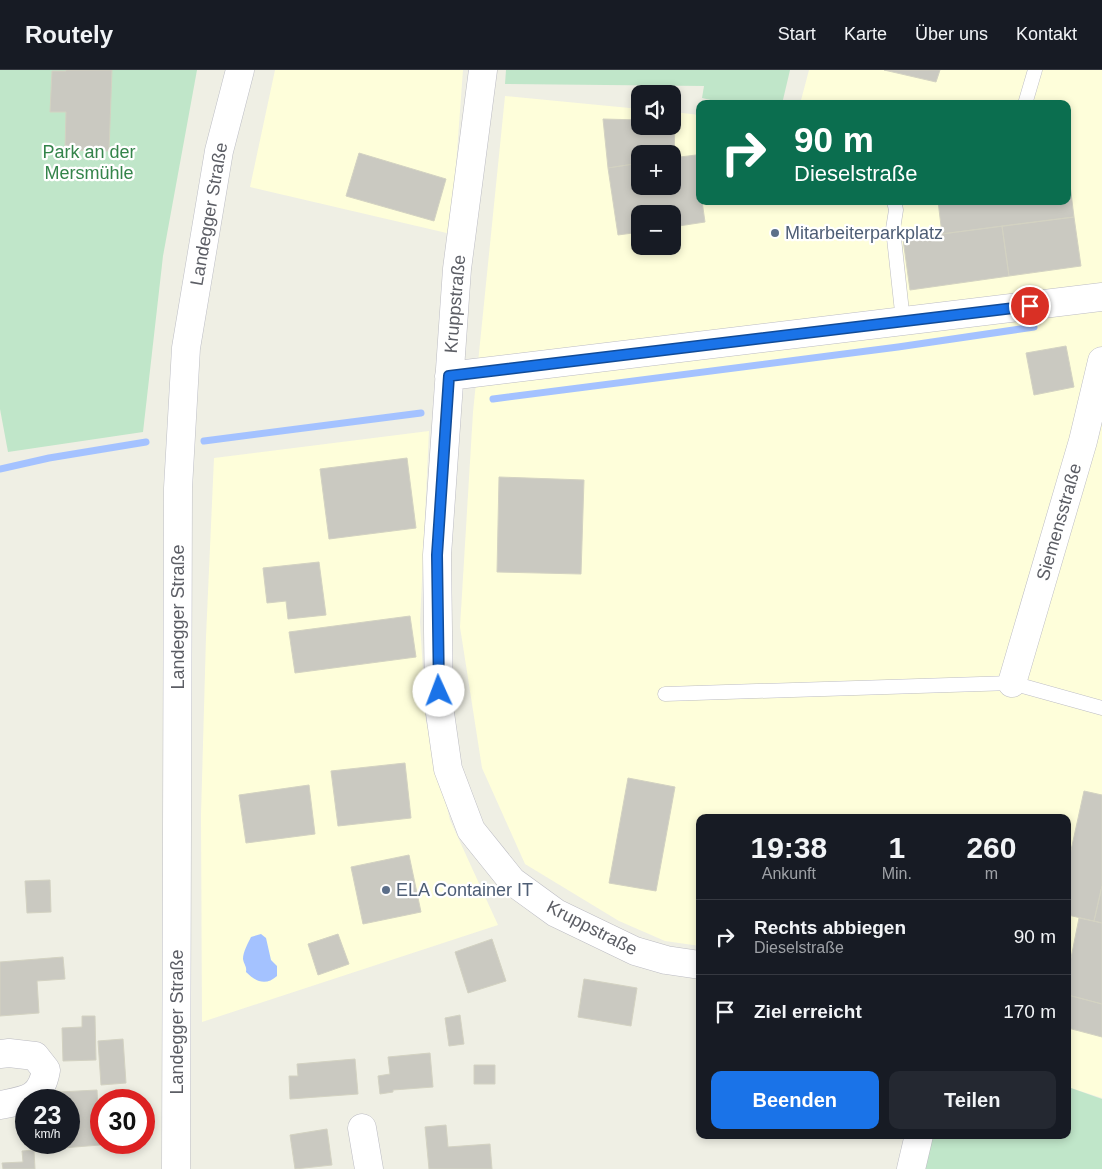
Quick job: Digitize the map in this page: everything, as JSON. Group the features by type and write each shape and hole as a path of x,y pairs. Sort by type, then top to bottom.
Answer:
{"street":[{"name":"Landegger Straße","path":"176,1169 178,498 185,358 219,151 240,70"},
{"name":"Kruppstraße","path":"483,70 457,269 437,555 439,706 448,769 471,830 512,881 556,913 635,951 666,960 696,964"},
{"path":"449,376 1102,297"},
{"name":"Siemensstraße","path":"1012,683 1083,441 1102,361"},
{"path":"0,1054 9,1053 35,1056 46,1070 44,1084 30,1099 0,1105"},
{"path":"362,1128 369,1169"},
{"path":"911,1169 918,1139"}],"lane":[{"path":"1027,100 1035,70"},
{"path":"895,205 896,210 892,229 903,321"},
{"path":"665,694 1012,683 1102,708"}],"shaded area":[{"path":"275,70 463,70 451,234 250,187"},
{"path":"809,70 1102,70 1102,1098 1071,1088 1071,814 696,814 696,945 665,941 619,921 525,864 482,768 460,627 473,412 505,96 631,108 631,135 681,135 681,113 696,115 696,205 1071,205 1071,100 801,100"},
{"path":"429,431 420,622 426,721 450,820 498,925 202,1022 201,815 214,458"}],"green space":[{"name":"Park an der Mersmühle","path":"0,70 197,70 163,256 143,432 8,452 0,409"},
{"path":"506,70 790,70 783,100 710,100 702,98 704,86 505,84"},
{"path":"1071,1088 1102,1099 1102,1169 924,1169 931,1139 1071,1139"}],"water":[{"path":"261,934 266,938 271,960 277,966 277,976 265,982 257,980 246,972 243,959 251,937"}],"building":[{"path":"112,70 109,151 65,150 66,112 50,112 52,71"},
{"path":"884,70 940,70 936,82"},
{"path":"603,119 631,120 631,135 675,135 674,145 631,145 631,164 608,168"},
{"path":"359,153 446,179 434,221 346,196"},
{"path":"696,155 696,205 703,205 705,222 681,226 681,205 631,205 631,233 618,235 608,168 631,164 631,195 681,195 681,157"},
{"path":"1071,193 1074,217 942,234 938,205 1071,205"},
{"path":"1074,217 1081,266 1009,276 1002,226"},
{"path":"1002,226 1009,276 910,290 903,239"},
{"path":"1066,346 1074,387 1034,395 1026,353"},
{"path":"407,458 416,528 329,539 320,469"},
{"path":"499,477 584,480 581,574 497,572"},
{"path":"319,562 326,615 288,619 286,601 267,603 263,568"},
{"path":"410,616 416,657 295,673 289,632"},
{"path":"405,763 411,818 338,826 331,771"},
{"path":"628,778 675,787 656,891 609,883"},
{"path":"309,785 315,834 246,843 239,795"},
{"path":"1084,791 1102,795 1102,886 1094,921 1071,916 1071,850"},
{"name":"ELA Container IT","path":"409,855 421,912 363,924 351,867"},
{"path":"50,880 51,912 27,913 25,881"},
{"path":"1102,886 1102,923 1094,921"},
{"path":"1079,918 1102,923 1102,1004 1071,996 1071,958"},
{"path":"338,934 349,964 318,975 308,944"},
{"path":"492,939 506,981 468,993 455,952"},
{"path":"63,957 65,979 37,981 39,1013 0,1016 0,962"},
{"path":"584,979 637,988 631,1026 578,1017"},
{"path":"1071,996 1102,1004 1102,1037 1071,1029"},
{"path":"460,1015 464,1044 449,1046 445,1018"},
{"path":"82,1016 95,1016 96,1060 63,1061 62,1028 82,1027"},
{"path":"123,1039 126,1083 101,1085 98,1041"},
{"path":"430,1053 433,1087 393,1090 393,1092 380,1094 378,1076 390,1074 388,1057"},
{"path":"355,1059 358,1094 290,1099 289,1076 298,1076 297,1064"},
{"path":"474,1065 495,1065 495,1084 474,1084"},
{"path":"90,1090 90,1146 80,1147 80,1091"},
{"path":"446,1125 448,1147 490,1144 492,1169 429,1169 425,1127"},
{"path":"327,1129 332,1165 295,1169 290,1135"},
{"path":"22,1154 34,1154 35,1169 3,1169 2,1163 23,1162"}],"waterway":[{"path":"493,399 898,347 1034,327"},
{"path":"204,441 421,413"},
{"path":"0,469 49,458 146,442"}],"place":[{"name":"Mitarbeiterparkplatz","path":"775,233"},
{"name":"ELA Container IT","path":"386,890"}],"route":[{"path":"439,691 437,555 449,376 1030,306"}]}
